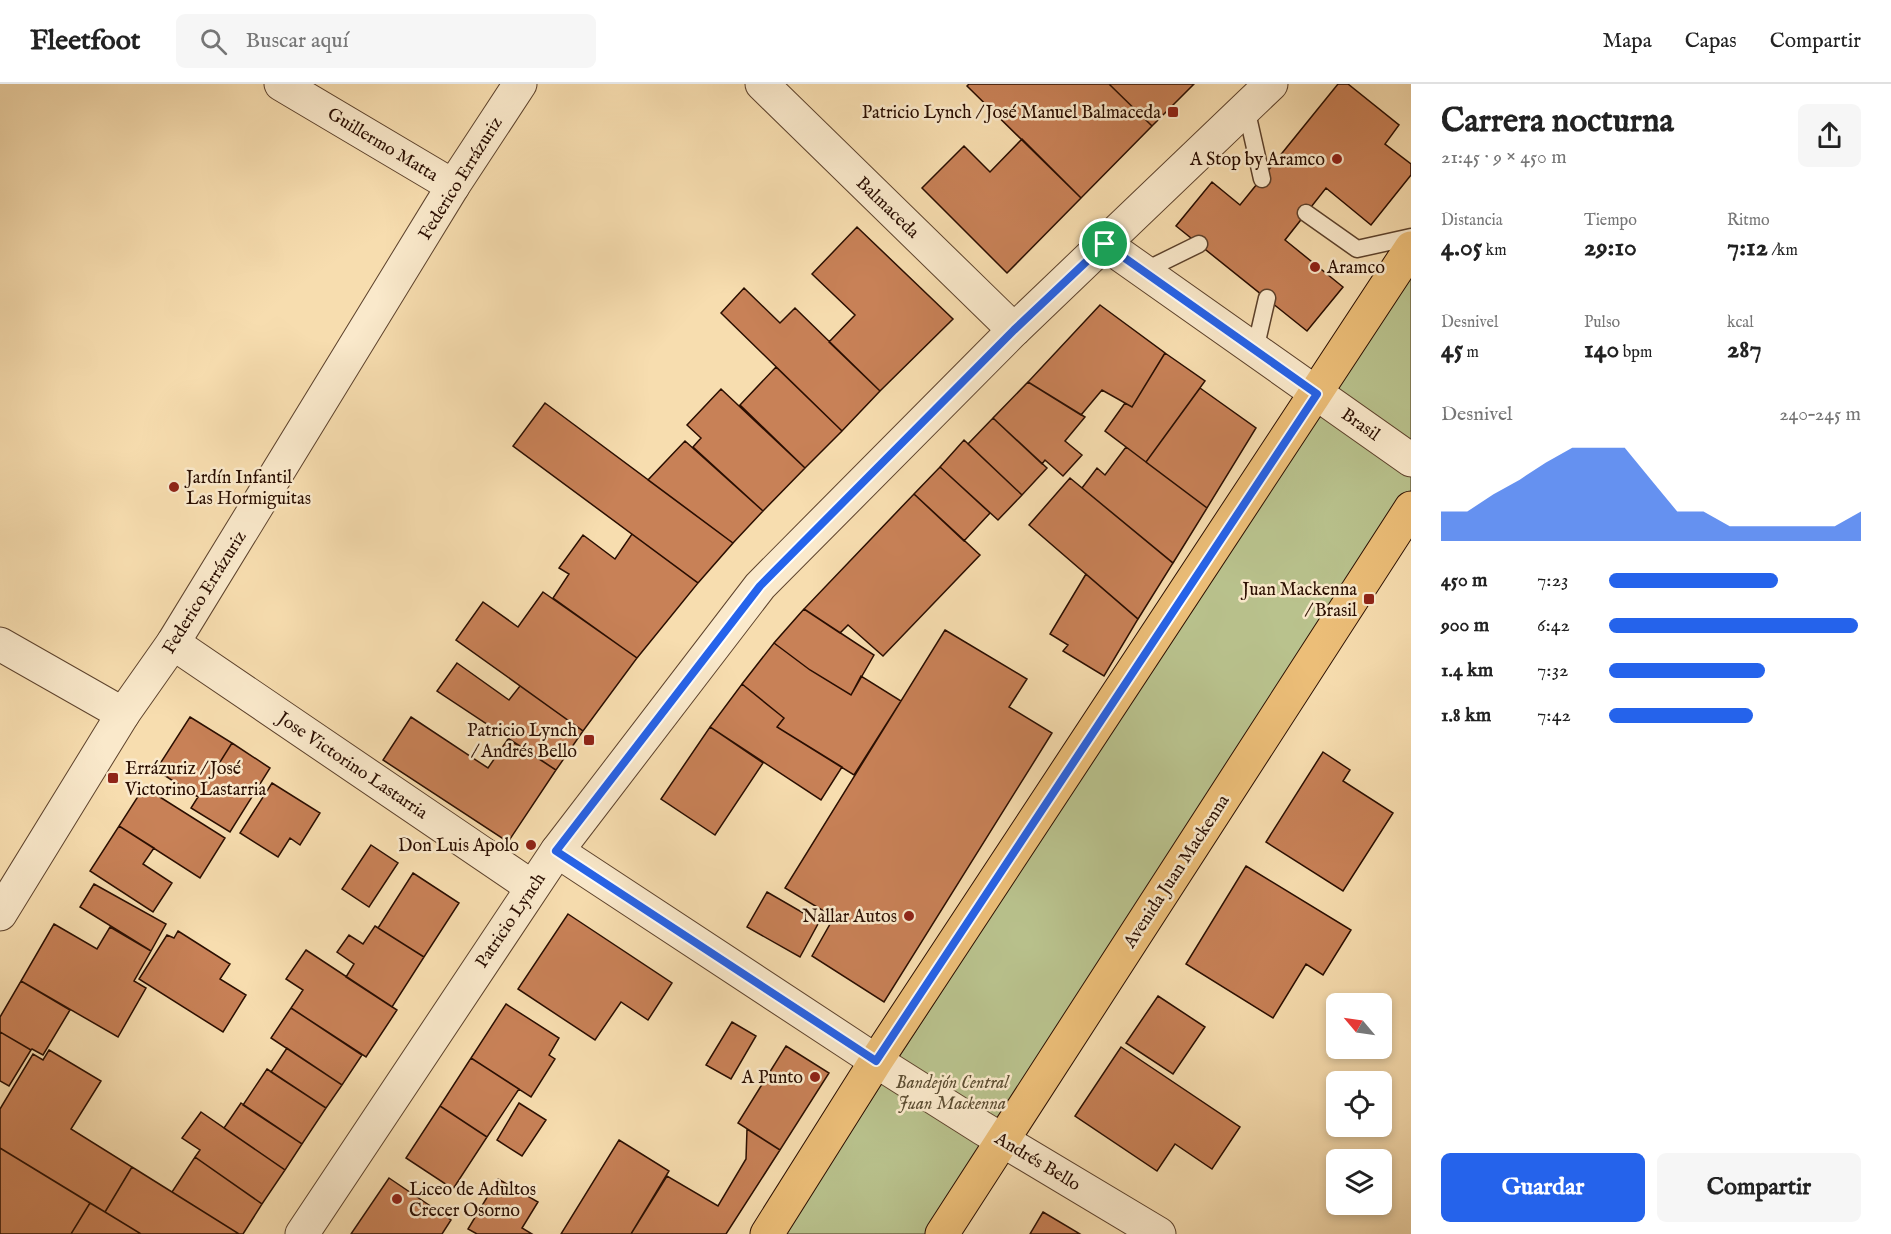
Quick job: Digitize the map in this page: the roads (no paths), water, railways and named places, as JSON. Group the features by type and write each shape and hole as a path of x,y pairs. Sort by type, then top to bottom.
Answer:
{"main road":[{"path":"767,1234 876,1061 1411,248"},
{"name":"Avenida Juan Mackenna","path":"942,1234 1411,508"}],"street":[{"name":"Guillermo Matta","path":"281,84 453,186"},
{"name":"Federico Errázuriz","path":"0,914 123,714 173,643 453,186 520,84"},
{"name":"Balmaceda","path":"762,84 1014,330"},
{"name":"Patricio Lynch","path":"302,1234 556,851 760,586 1014,330 1271,84"},
{"name":"Brasil","path":"1105,244 1411,460"},
{"name":"Jose Victorino Lastarria","path":"173,643 532,887"},
{"path":"0,644 123,714"},
{"name":"Andrés Bello","path":"556,851 876,1061 1159,1234"}],"lane":[{"path":"1246,108 1262,179"},
{"path":"1306,213 1357,249 1411,237"},
{"path":"1144,271 1199,244"},
{"path":"1255,350 1267,298"}],"place":[{"name":"Patricio Lynch / José Manuel Balmaceda","path":"1173,112"},
{"name":"A Stop by Aramco","path":"1337,159"},
{"name":"Aramco","path":"1315,267"},
{"name":"Jardín Infantil Las Hormiguitas","path":"174,487"},
{"name":"Juan Mackenna / Brasil","path":"1369,599"},
{"name":"Patricio Lynch / Andrés Bello","path":"589,740"},
{"name":"Errázuriz / José Victorino Lastarria","path":"113,778"},
{"name":"Don Luis Apolo","path":"531,845"},
{"name":"Nallar Autos","path":"909,916"},
{"name":"A Punto","path":"815,1077"},
{"name":"Liceo de Adultos Crecer Osorno","path":"397,1199"}],"park label":[{"name":"Bandejón Central Juan Mackenna","path":"952,1092"}]}
